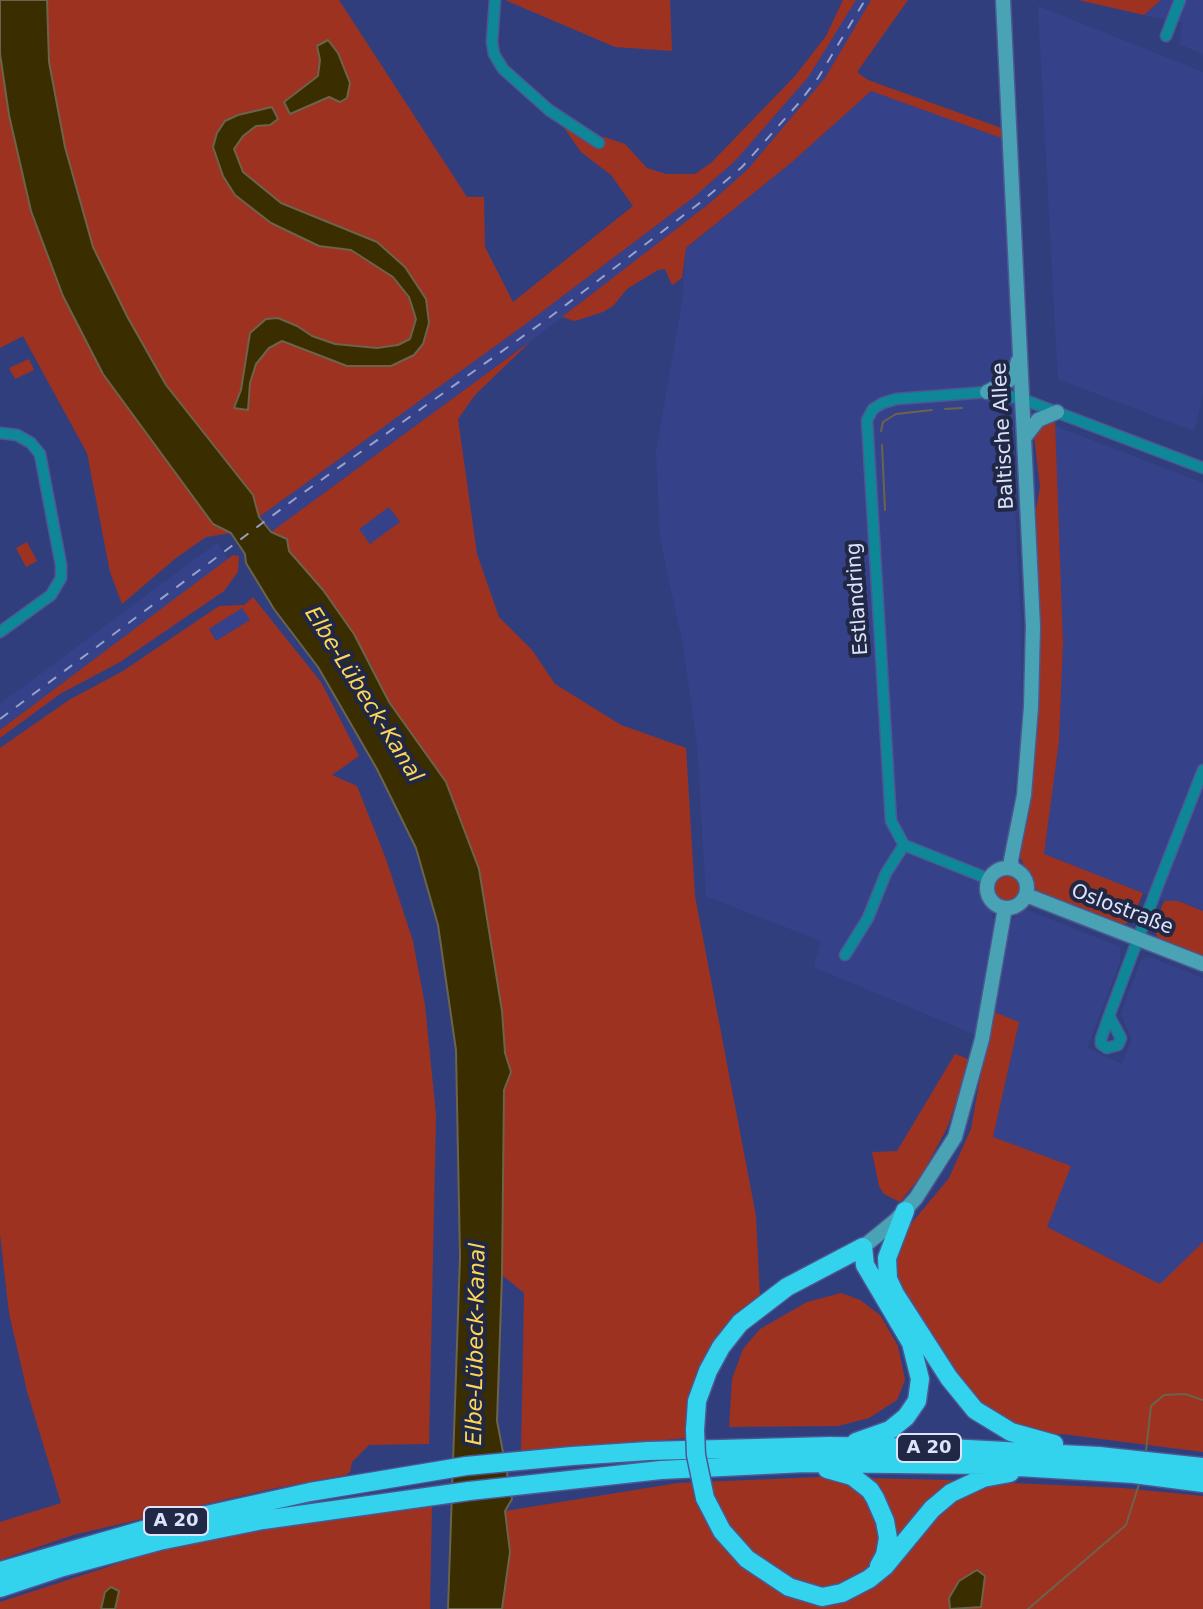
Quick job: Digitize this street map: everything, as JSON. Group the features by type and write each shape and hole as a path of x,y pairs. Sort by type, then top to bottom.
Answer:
{"highway":[{"path":"905,1211 887,1258 888,1279 924,1340 969,1403 992,1422 1035,1440 1134,1466"},
{"path":"830,1446 872,1438 890,1430 906,1417 917,1401 920,1390 919,1367 911,1343 865,1265 863,1247 787,1287 740,1323 721,1347 708,1371 697,1401 696,1455 705,1498 732,1545 761,1570 789,1587 822,1597 842,1593 869,1579 885,1566 932,1509 951,1493 983,1478 1044,1467"},
{"name":"A 20","path":"0,1571 157,1526 356,1483 466,1466 572,1456 830,1446 997,1450 1158,1469 1203,1467"},
{"path":"805,1463 852,1476 875,1498 885,1521 888,1538 885,1555 869,1579"},
{"name":"A 20","path":"0,1588 159,1541 263,1520 573,1479 718,1465 1134,1466"},
{"name":"A 20","path":"1158,1469 1203,1483"}],"main road":[{"name":"Baltische Allee","path":"1003,0 1033,626 1024,795 1012,868"},
{"path":"987,392 1002,385 1014,374 1020,353"},
{"path":"1024,438 1038,420 1057,412"},
{"path":"1012,868 1025,880 1026,895 1016,905 1005,908 990,899 987,891 989,879 999,869 1012,868"},
{"name":"Oslostraße","path":"1026,895 1203,964"},
{"path":"863,1247 905,1211 927,1184 955,1137 982,1039 1005,908"}],"street":[{"path":"495,0 492,42 494,54 503,69 549,110 599,143"},
{"path":"1166,36 1180,0"},
{"name":"Estlandring","path":"904,845 891,821 867,420 873,409 896,399 987,392 1022,399 1203,468"},
{"path":"0,433 17,435 31,443 40,454 61,578 51,595 0,632"},
{"path":"1109,1016 1203,770"},
{"path":"845,955 868,918 886,873 904,845 989,879"}],"shaded area":[{"path":"47,0 339,0 467,197 484,197 485,247 513,302 633,206 611,175 581,152 562,125 597,147 604,137 625,144 647,168 666,174 695,174 711,163 795,76 826,36 843,0 856,0 809,76 736,160 694,197 523,326 259,517 253,495 168,389 93,247 65,147 49,62","holes":["317,46 329,96 284,102 318,76 320,60","272,107 270,125 256,126 243,136 234,149 243,172 280,203 377,242 429,323 391,366 347,366 282,341 269,348 256,364 250,383 248,409 234,408 278,318 335,344 377,348 398,345 410,339 416,319 409,297 393,277 351,250 319,245 272,223 235,195 223,176 213,147 217,133 225,121"]},
{"path":"505,0 670,0 672,51 615,47"},
{"path":"856,0 871,0 825,78 748,169 710,203 531,341 271,532 259,517 523,326 694,197 736,160 809,76"},
{"path":"871,0 908,0 857,72 868,80 1004,129 1004,139 871,91 792,162 686,248 682,278 672,285 665,269 658,270 627,289 613,306 603,312 575,321 562,317 710,203 748,169 825,78"},
{"path":"1078,0 1161,0 1144,15"},
{"path":"1161,0 1203,0 1203,54 1179,44 1183,23 1144,15"},
{"path":"1038,6 1203,72 1203,393 1194,431 1058,379"},
{"path":"0,54 9,115 31,211 63,296 103,374 213,524 231,533 206,537 122,604 110,572 87,453 23,336 0,348"},
{"path":"871,91 1004,139 1016,367 1013,469 1021,627 1022,725 1009,838 1002,860 989,867 981,889 994,920 976,1035 814,967 821,941 706,896 697,743 683,645 660,537 656,452 682,303 686,249 792,162"},
{"path":"531,341 475,395 458,419 477,554 499,617 532,650 555,684 621,725 686,748 695,896 756,1216 760,1299 741,1315 686,1430 686,1438 521,1454 524,1293 502,1275 504,1090 511,1072 505,1053 502,1011 446,782 389,702 371,664 323,590 289,551 287,540 271,532","holes":["389,507 400,522 370,544 359,529"]},
{"path":"29,359 34,370 15,379 9,368"},
{"path":"1055,419 1063,643 1059,741 1044,854 1143,893 1132,920 1123,925 1040,893 1034,888 1020,857 1039,681 1036,510 1040,487 1034,435 1036,428"},
{"path":"1055,426 1203,483 1203,911 1178,901 1164,901 1044,854 1059,741 1063,643"},
{"path":"390,507 401,522 370,544 358,529"},
{"path":"27,542 37,561 26,567 16,548"},
{"path":"217,543 229,560 0,730 0,704"},
{"path":"233,555 239,556 238,572 224,591 120,662 60,694 0,738 0,730"},
{"path":"253,597 321,682 359,756 332,775 357,786 386,859 413,941 425,1005 436,1115 429,1444 369,1445 352,1462 346,1475 271,1489 73,1535 0,1560 0,1522 61,1503 27,1391 9,1313 0,1234 0,748 69,700 123,671 219,606 244,605","holes":["242,608 250,620 216,641 209,629"]},
{"path":"243,607 251,620 217,642 209,629"},
{"path":"1007,872 1018,876 1022,887 1018,898 1007,902 996,898 992,887 996,876"},
{"path":"1164,901 1178,901 1203,911 1203,958 1158,939 1154,928"},
{"path":"1027,910 1120,947 1120,962 1087,1048 1122,1064 1132,1040 1121,1014 1141,960 1149,957 1203,978 1203,1242 1161,1284 1047,1227 993,1137 1019,1022 995,1012 1011,924 1014,918"},
{"path":"992,1011 1019,1022 993,1137 1071,1166 1047,1227 1160,1284 1203,1242 1203,1452 1062,1434 1031,1434 989,1412 962,1387 892,1276 896,1242 949,1178 971,1129"},
{"path":"955,1054 971,1060 947,1128 922,1175 900,1202 884,1194 879,1186 872,1152 897,1151"},
{"path":"841,1293 860,1300 880,1315 898,1346 905,1380 897,1400 869,1418 838,1426 729,1427 732,1379 743,1349 760,1329 807,1302"},
{"path":"821,1477 1122,1488 1203,1496 1203,1609 502,1609 510,1552 505,1511 678,1483"},
{"path":"432,1505 430,1609 0,1609 0,1602 163,1549 274,1526"}],"water":[{"name":"Elbe-Lübeck-Kanal","path":"0,0 47,0 49,62 65,147 93,247 128,318 166,385 253,495 259,517 271,532 287,539 289,551 323,590 354,634 389,702 446,782 479,869 502,1011 505,1053 511,1072 504,1090 497,1421 512,1499 505,1511 510,1552 502,1609 448,1609 460,1257 456,1050 438,925 416,848 377,769 318,667 274,609 231,533 213,524 103,374 63,296 31,211 9,115 0,54"},
{"path":"328,40 338,53 350,83 347,98 340,102 329,97 290,114 284,102 318,76 320,60 317,46"},
{"path":"272,107 278,119 270,125 256,126 243,136 234,149 243,172 281,203 377,242 405,267 426,299 429,323 423,344 414,355 391,366 347,366 282,341 269,348 256,364 250,383 248,410 234,408 241,390 250,333 266,319 278,318 335,344 377,348 398,345 410,339 416,319 409,297 393,277 351,250 319,246 271,223 235,195 223,176 213,147 217,133 225,121"},
{"path":"977,1570 985,1576 981,1607 950,1609 949,1598 959,1581"},
{"path":"111,1587 119,1591 115,1609 101,1609 105,1592"}],"waterway":[{"path":"945,409 962,408"},
{"path":"881,431 883,422 896,414 932,410"},
{"path":"882,445 885,510"},
{"path":"1146,1451 1151,1406 1164,1395 1185,1394 1203,1400"},
{"path":"1028,1609 1126,1525 1140,1481"}],"railway":[{"path":"0,719 296,498 550,317 701,202 742,167 798,104 818,78 865,0"}]}
